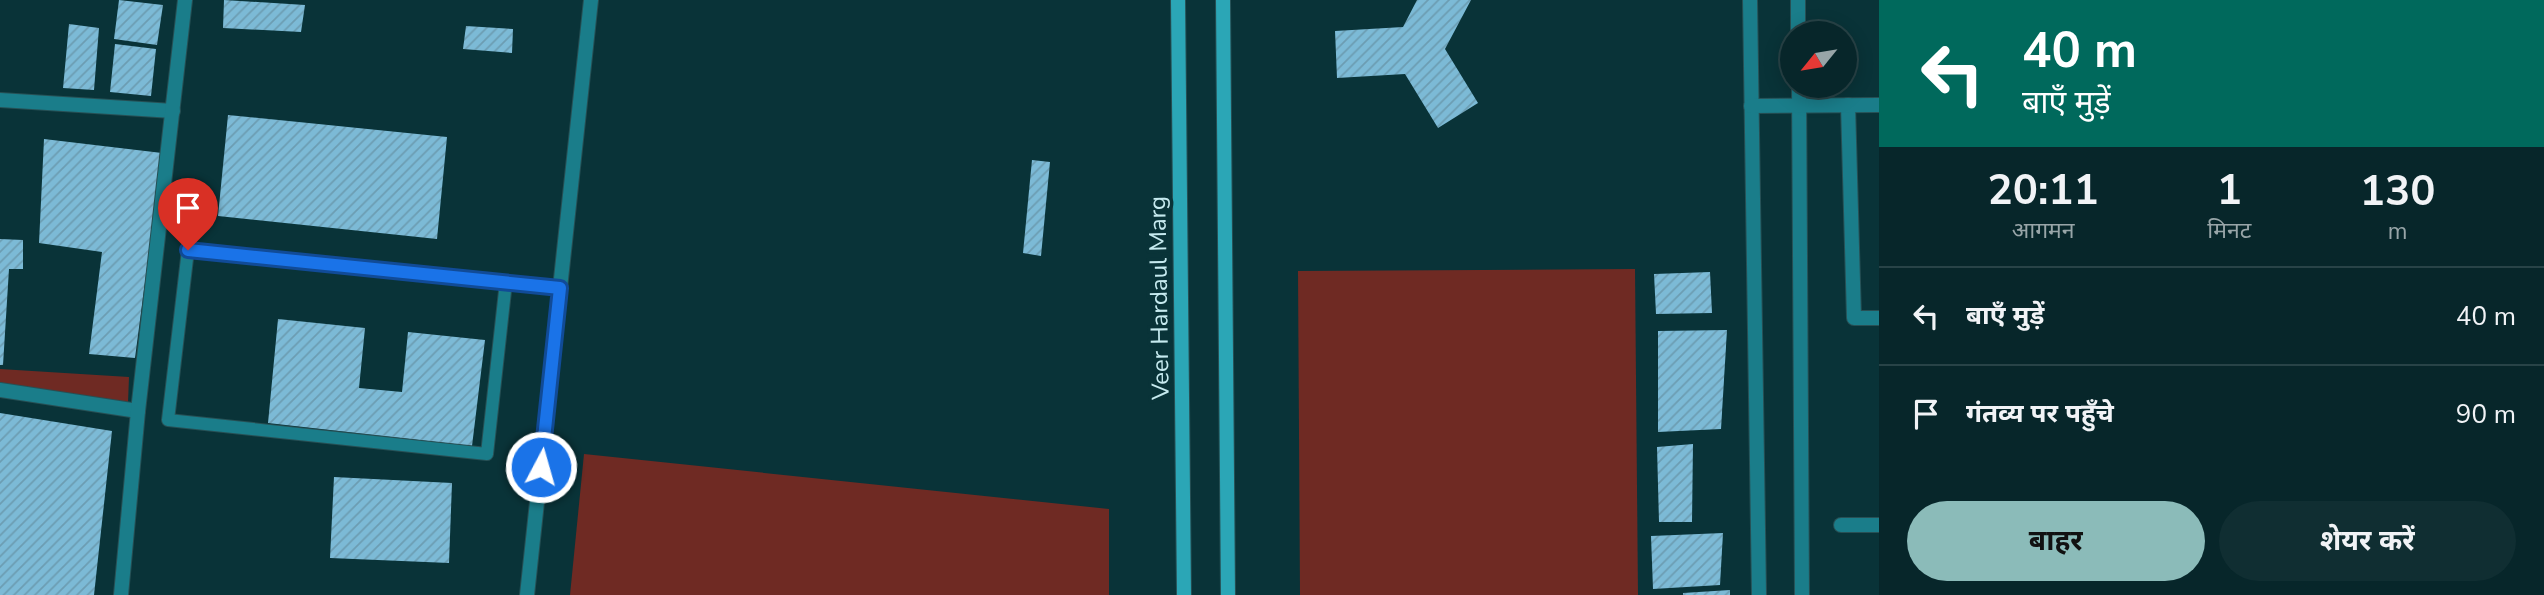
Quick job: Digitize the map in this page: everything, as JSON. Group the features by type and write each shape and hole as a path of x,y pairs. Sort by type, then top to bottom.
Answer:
{"street":[{"path":"121,595 138,411 185,0"},
{"path":"527,595 591,0"},
{"name":"Veer Hardaul Marg","path":"1178,0 1184,595"},
{"path":"1223,0 1228,595"},
{"path":"1750,0 1759,595"},
{"path":"1798,0 1798,21"},
{"path":"1800,98 1802,595"},
{"path":"0,100 173,111"},
{"path":"1751,106 1800,103 1879,105"},
{"path":"1848,105 1854,318 1879,318"},
{"path":"0,390 138,411"},
{"path":"1841,525 1879,525"}],"lane":[{"path":"506,282 486,454 168,420 188,250 506,282 560,288"}],"shaded area":[{"path":"1635,269 1638,595 1300,595 1298,271"},
{"path":"0,369 129,377 128,403 0,383"},
{"path":"584,454 1109,509 1109,595 570,595"}],"building":[{"path":"119,0 163,5 157,45 114,39"},
{"path":"224,0 305,5 301,32 223,28"},
{"path":"1417,0 1471,0 1445,49 1478,103 1438,128 1405,74 1337,78 1335,31 1403,27"},
{"path":"69,24 99,28 94,90 63,88"},
{"path":"466,26 513,29 512,53 463,49"},
{"path":"115,44 156,49 151,96 110,92"},
{"path":"228,115 447,137 437,239 218,216"},
{"path":"44,139 162,153 135,358 89,354 102,252 39,243"},
{"path":"1032,160 1050,162 1041,256 1023,253"},
{"path":"0,239 23,240 23,269 9,269 3,365 0,365"},
{"path":"1710,272 1712,313 1656,314 1654,274"},
{"path":"278,319 365,328 359,388 402,392 408,332 485,340 472,446 268,423"},
{"path":"1727,330 1721,429 1658,432 1658,331"},
{"path":"0,413 112,431 94,595 0,595"},
{"path":"1693,444 1692,522 1659,522 1657,447"},
{"path":"334,477 452,483 449,563 330,558"},
{"path":"1723,533 1720,585 1653,589 1651,536"},
{"path":"1730,590 1730,595 1683,595 1683,593"}],"route":[{"path":"188,250 560,288 541,467"}]}
